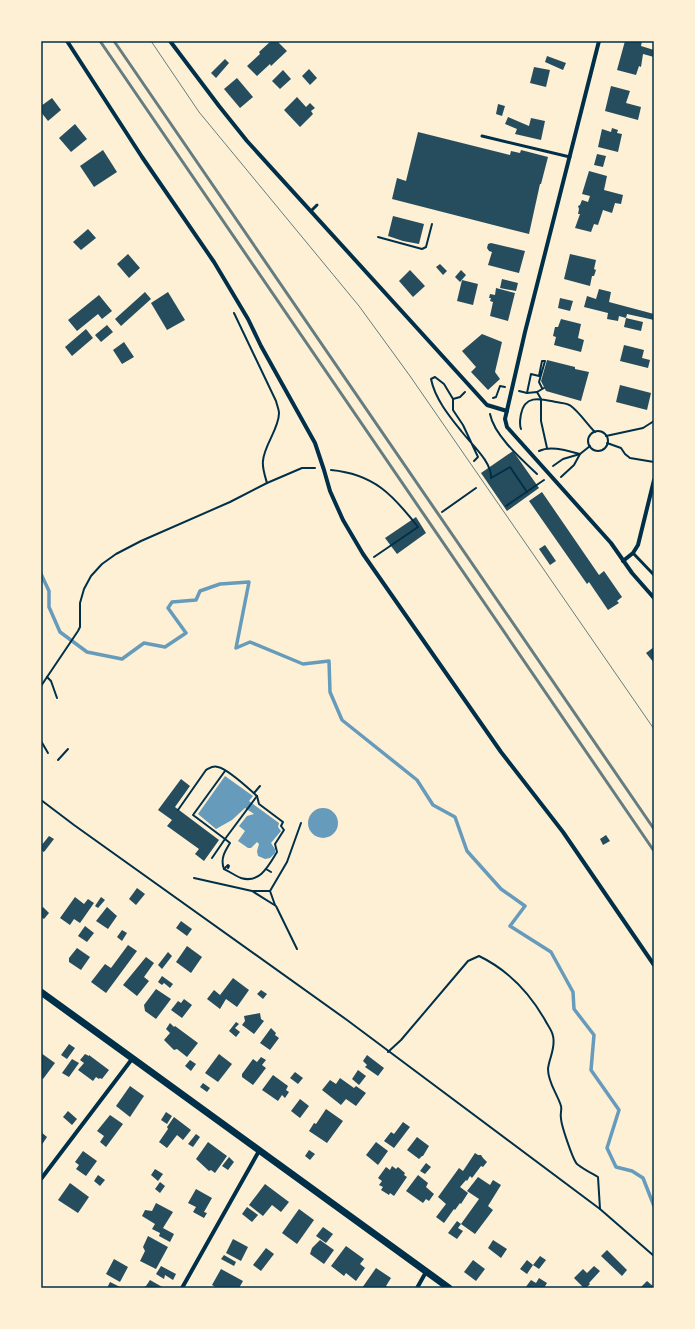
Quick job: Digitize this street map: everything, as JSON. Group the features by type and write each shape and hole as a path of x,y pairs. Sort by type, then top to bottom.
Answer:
{"street":[{"path":"67,41 142,158 214,262 232,292 315,443 330,491 343,520 368,562 501,752 563,832 654,965"},
{"path":"170,41 235,127 486,405 507,411"},
{"path":"598,41 505,419 507,427 611,543 623,561 654,598"},
{"path":"623,561 633,553 638,545 654,480"},
{"path":"41,992 448,1288"},
{"path":"41,1179 132,1058"},
{"path":"182,1288 259,1151"},
{"path":"417,1288 426,1272"}],"lane":[{"path":"482,136 570,157"},
{"path":"310,211 317,205"},
{"path":"633,553 654,575"}],"path":[{"path":"378,237 403,242 422,249 426,247 432,224"},
{"path":"232,311 276,401 279,413 275,427 267,444 263,461 267,483"},
{"path":"500,386 527,393 537,392 543,388 539,382 545,362 542,361 539,376 531,374 527,393"},
{"path":"474,461 478,457 469,437 453,410 453,398 444,384 435,377 431,379 432,386 446,411 488,466 491,472 491,478 510,467 527,492"},
{"path":"537,392 541,399 541,421 547,448"},
{"path":"522,432 519,421 522,407 529,401 541,399 570,405 595,432"},
{"path":"606,436 643,428 654,421"},
{"path":"595,432 601,432 606,436 607,443 605,447 599,450 593,449 590,446 588,438 590,435 595,432"},
{"path":"607,443 621,448 630,458 654,462"},
{"path":"535,446 544,456"},
{"path":"556,482 574,465 580,454 590,446"},
{"path":"539,451 547,448 580,454"},
{"path":"550,476 553,465 562,459 580,454"},
{"path":"548,462 553,467"},
{"path":"41,686 80,627 80,603 84,589 91,576 102,564 116,554 135,544 302,468 324,470"},
{"path":"339,471 376,484 389,493 400,504 418,527 368,562"},
{"path":"557,472 562,476"},
{"path":"506,506 543,480"},
{"path":"442,512 476,488"},
{"path":"47,677 51,681 57,698"},
{"path":"41,741 48,753"},
{"path":"58,760 68,749"},
{"path":"178,810 206,770 213,766 225,770 254,793 257,796 259,804 283,822 281,826 284,830 275,844 277,852 266,869 258,877 250,879 242,878 224,869"},
{"path":"224,869 222,860 230,843 193,815 225,770"},
{"path":"254,793 260,786"},
{"path":"212,858 257,796"},
{"path":"41,800 347,1020 600,1209 654,1256"},
{"path":"270,891 287,862 301,823"},
{"path":"224,869 228,865 228,868"},
{"path":"266,869 271,872"},
{"path":"194,878 252,890 270,891"},
{"path":"252,890 276,906"},
{"path":"270,891 297,948"},
{"path":"388,1052 401,1040 468,961 479,956 502,969 508,976 517,982 534,1003 552,1031 554,1038 553,1048 548,1069 551,1086 561,1107 563,1128 576,1163 598,1177 600,1209"}],"water":[{"path":"225,776 253,796 249,801 279,823 278,827 281,831 271,843 275,849 275,853 270,858 265,859 258,856 257,851 259,844 257,842 251,848 248,848 238,841 245,831 239,826 247,816 254,814 245,808 232,820 216,829 198,814"},
{"path":"323,808 334,812 338,823 334,834 323,838 312,834 308,823 312,812"}],"building":[{"path":"271,41 277,41 287,51 271,66 270,64 257,76 247,66"},
{"path":"625,41 642,41 641,46 654,50 654,57 643,54 641,67 639,66 636,75 617,70"},
{"path":"547,56 566,63 563,70 545,62"},
{"path":"225,59 229,63 216,78 211,73"},
{"path":"534,67 550,70 546,87 530,83"},
{"path":"309,69 317,78 310,85 302,76"},
{"path":"283,70 291,79 280,89 272,81"},
{"path":"237,78 253,97 240,108 224,89"},
{"path":"611,86 630,91 626,103 641,107 638,120 605,111"},
{"path":"297,97 306,107 310,103 315,108 311,111 313,114 300,127 284,110"},
{"path":"52,98 61,110 48,121 41,112 41,106"},
{"path":"498,104 505,106 502,116 496,114"},
{"path":"508,117 529,126 531,118 545,121 541,140 515,134 517,129 505,124"},
{"path":"75,124 87,139 71,152 59,138"},
{"path":"612,128 618,130 617,133 622,134 618,152 598,147 602,129 611,132"},
{"path":"418,132 510,155 511,151 520,153 521,150 548,157 540,184 529,234 392,199 397,178 406,181"},
{"path":"103,150 117,172 94,187 80,166"},
{"path":"597,154 606,156 603,167 594,165"},
{"path":"589,171 607,176 604,190 623,195 621,204 615,203 612,213 603,210 598,225 594,224 591,232 575,228 580,214 578,214 578,206 582,200 588,202 590,196 582,194"},
{"path":"393,216 424,224 419,244 388,236"},
{"path":"88,229 96,238 81,250 73,242"},
{"path":"491,243 525,251 519,273 488,265 492,252 487,248 488,244"},
{"path":"128,254 140,268 129,278 117,264"},
{"path":"570,254 596,260 594,269 596,270 594,276 592,276 590,286 564,279"},
{"path":"440,264 447,271 443,275 436,267"},
{"path":"410,270 425,286 413,297 399,281"},
{"path":"461,270 466,275 460,282 455,277"},
{"path":"502,279 518,283 516,291 500,288"},
{"path":"462,280 478,284 473,305 457,301"},
{"path":"496,288 515,293 508,321 490,316 493,302 490,301 491,298 489,298 490,294 495,295"},
{"path":"599,289 611,292 609,302 654,314 654,320 627,314 626,318 619,316 618,321 607,319 608,313 584,307 587,296 596,299"},
{"path":"145,292 151,299 121,326 115,319"},
{"path":"168,292 185,320 167,330 151,303"},
{"path":"99,295 112,311 102,319 98,314 77,331 68,320"},
{"path":"560,298 573,301 570,311 558,308"},
{"path":"626,318 643,322 641,331 624,327"},
{"path":"561,319 581,324 578,338 584,340 581,352 554,345 556,337 553,336 555,327 558,327"},
{"path":"107,325 113,332 101,342 95,335"},
{"path":"86,329 93,338 72,356 65,347"},
{"path":"482,334 502,342 495,372 500,379 488,390 471,372 476,367 462,351"},
{"path":"124,342 134,357 122,364 113,350"},
{"path":"624,345 644,350 642,358 650,360 648,368 620,361"},
{"path":"547,360 589,372 581,401 546,391 541,381"},
{"path":"620,385 651,393 647,410 616,402"},
{"path":"513,451 539,488 507,511 481,473"},
{"path":"542,492 599,575 604,571 622,597 617,601 619,603 608,610 589,582 587,584 529,501"},
{"path":"416,517 426,533 397,554 385,538"},
{"path":"545,545 556,561 550,565 539,549"},
{"path":"654,647 654,663 646,653"},
{"path":"181,779 190,786 175,807 219,840 204,861 195,854 199,849 167,826 172,820 158,810"},
{"path":"606,835 610,841 603,845 600,839"},
{"path":"49,836 54,839 44,852 41,850 41,846"},
{"path":"137,888 145,894 136,905 129,899"},
{"path":"75,897 84,904 88,899 94,903 80,923 74,919 70,925 60,918"},
{"path":"101,897 105,900 98,908 95,906"},
{"path":"43,907 49,913 44,919 41,917 41,909"},
{"path":"107,907 117,916 108,929 96,921"},
{"path":"181,921 192,929 187,936 176,928"},
{"path":"85,926 94,933 87,942 78,936"},
{"path":"122,930 127,933 122,941 117,937"},
{"path":"128,945 137,951 106,993 91,982 105,964 111,968"},
{"path":"187,946 202,957 191,973 176,962"},
{"path":"77,948 90,957 81,970 69,962 69,958"},
{"path":"168,952 172,956 162,969 158,965"},
{"path":"146,957 154,963 144,977 149,981 137,996 123,985"},
{"path":"162,976 173,984 170,988 164,983 162,985 158,982"},
{"path":"233,978 249,990 237,1007 226,999 220,1009 207,999 214,990 220,995"},
{"path":"156,989 171,999 156,1019 145,1011 144,1005"},
{"path":"261,990 267,994 263,999 257,994"},
{"path":"184,999 192,1005 182,1018 171,1010 178,1001 181,1003"},
{"path":"260,1013 261,1019 264,1021 254,1034 242,1025 245,1021 244,1016"},
{"path":"236,1022 239,1024 235,1028 240,1032 236,1037 229,1031"},
{"path":"170,1023 198,1043 187,1057 177,1049 174,1050 164,1040 170,1033 166,1029"},
{"path":"271,1028 276,1033 275,1035 279,1038 270,1050 260,1043"},
{"path":"69,1044 75,1048 67,1059 61,1055"},
{"path":"41,1053 55,1063 43,1079 41,1078"},
{"path":"85,1054 89,1055 109,1070 102,1079 96,1077 93,1081 78,1070 84,1063 80,1060"},
{"path":"219,1054 232,1064 218,1082 205,1073"},
{"path":"367,1055 384,1068 378,1076 365,1067 367,1065 363,1061"},
{"path":"261,1057 266,1060 262,1065 266,1068 253,1085 242,1077 242,1074 253,1059 257,1062"},
{"path":"72,1059 79,1063 69,1077 62,1073"},
{"path":"190,1060 196,1064 191,1071 185,1066"},
{"path":"358,1070 366,1076 359,1085 352,1079"},
{"path":"295,1072 303,1078 298,1084 290,1078"},
{"path":"273,1075 288,1086 286,1090 289,1092 285,1098 282,1095 278,1101 262,1090"},
{"path":"340,1078 354,1088 356,1086 366,1093 356,1106 346,1099 341,1105 322,1090 330,1080 336,1084"},
{"path":"203,1083 210,1088 207,1092 200,1087"},
{"path":"130,1086 144,1096 130,1117 116,1106"},
{"path":"300,1099 309,1106 300,1118 291,1111"},
{"path":"326,1109 343,1121 327,1143 309,1131 314,1123 316,1124"},
{"path":"68,1111 77,1119 72,1125 63,1117"},
{"path":"166,1112 172,1116 167,1124 161,1120"},
{"path":"110,1115 123,1124 106,1147 100,1142 104,1136 97,1131"},
{"path":"174,1117 191,1130 183,1140 177,1135 167,1148 159,1142"},
{"path":"403,1122 410,1127 394,1148 384,1141 391,1132 394,1134"},
{"path":"41,1132 47,1137 41,1146"},
{"path":"196,1134 200,1137 193,1147 188,1144"},
{"path":"417,1137 429,1146 423,1156 419,1159 407,1150"},
{"path":"208,1142 227,1156 215,1173 211,1170 209,1171 196,1159"},
{"path":"376,1142 388,1151 378,1165 366,1155"},
{"path":"309,1150 315,1154 310,1160 305,1156"},
{"path":"83,1151 97,1161 86,1176 76,1169 79,1165 75,1162"},
{"path":"475,1153 481,1155 487,1162 483,1167 481,1166 472,1178 470,1176 460,1187 468,1193 461,1204 460,1203 455,1210 454,1209 444,1223 436,1217 446,1204 438,1197 459,1168 463,1171"},
{"path":"229,1157 234,1162 228,1170 222,1166"},
{"path":"426,1163 431,1167 425,1174 420,1171"},
{"path":"392,1166 396,1169 398,1167 407,1177 394,1196 381,1190 383,1187 379,1185 382,1181 378,1178 386,1167 390,1170"},
{"path":"155,1169 163,1174 158,1181 151,1175"},
{"path":"98,1175 105,1180 100,1186 94,1181"},
{"path":"418,1175 428,1183 426,1187 434,1194 429,1201 426,1199 423,1203 406,1191"},
{"path":"478,1177 490,1185 493,1180 501,1185 488,1206 493,1210 475,1234 461,1224 479,1199 467,1191"},
{"path":"160,1182 165,1186 160,1193 155,1189"},
{"path":"70,1183 89,1197 78,1213 58,1200"},
{"path":"265,1184 289,1202 281,1212 272,1205 263,1216 249,1205"},
{"path":"196,1189 212,1198 204,1212 207,1213 204,1218 193,1212 196,1207 188,1203"},
{"path":"156,1203 173,1212 163,1228 174,1234 170,1242 159,1236 160,1233 152,1229 155,1224 142,1216 145,1210 152,1211"},
{"path":"247,1207 258,1215 252,1222 242,1214"},
{"path":"299,1209 314,1220 297,1244 282,1233"},
{"path":"457,1221 461,1224 458,1228 463,1231 457,1239 448,1233"},
{"path":"323,1227 333,1234 326,1243 316,1236"},
{"path":"148,1236 168,1247 156,1269 140,1261 145,1251 143,1247"},
{"path":"233,1239 248,1247 241,1261 226,1253"},
{"path":"320,1240 334,1250 324,1264 310,1254 312,1248"},
{"path":"493,1240 507,1249 501,1258 488,1248"},
{"path":"346,1246 364,1259 360,1264 365,1268 356,1281 346,1273 344,1276 331,1266"},
{"path":"266,1248 274,1254 261,1271 253,1265"},
{"path":"607,1250 627,1270 622,1276 601,1256"},
{"path":"224,1255 236,1262 234,1266 221,1259"},
{"path":"540,1256 546,1260 539,1269 533,1265"},
{"path":"114,1259 128,1267 120,1282 106,1274"},
{"path":"473,1260 485,1269 476,1281 464,1272"},
{"path":"527,1260 533,1265 527,1274 520,1269"},
{"path":"161,1266 176,1274 173,1280 165,1275 164,1279 156,1274"},
{"path":"594,1266 600,1271 589,1283 590,1284 584,1288 574,1278 583,1269 587,1273"},
{"path":"376,1268 391,1278 386,1286 389,1288 362,1288"},
{"path":"221,1269 243,1281 239,1288 217,1288 212,1285"},
{"path":"539,1278 547,1283 544,1288 525,1288 531,1280 536,1283"},
{"path":"150,1280 164,1288 142,1288 146,1286"},
{"path":"647,1281 654,1288 640,1288"},
{"path":"110,1282 120,1287 107,1288"}],"waterway":[{"path":"41,574 49,591 49,607 60,632 87,652 122,659 144,643 165,647 186,633 168,608 172,602 196,600 200,591 220,584 249,582 236,648 250,642 303,664 329,661 330,692 342,720 417,780 433,805 455,817 467,851 501,889 525,906 510,926 551,952 573,992 574,1009 594,1035 591,1070 619,1110 607,1148 616,1167 632,1171 643,1178 654,1206"}],"tram line":[{"path":"151,41 199,112 359,306 410,376 654,729"}],"railway":[{"path":"100,41 654,851"},
{"path":"114,41 654,829"}]}
